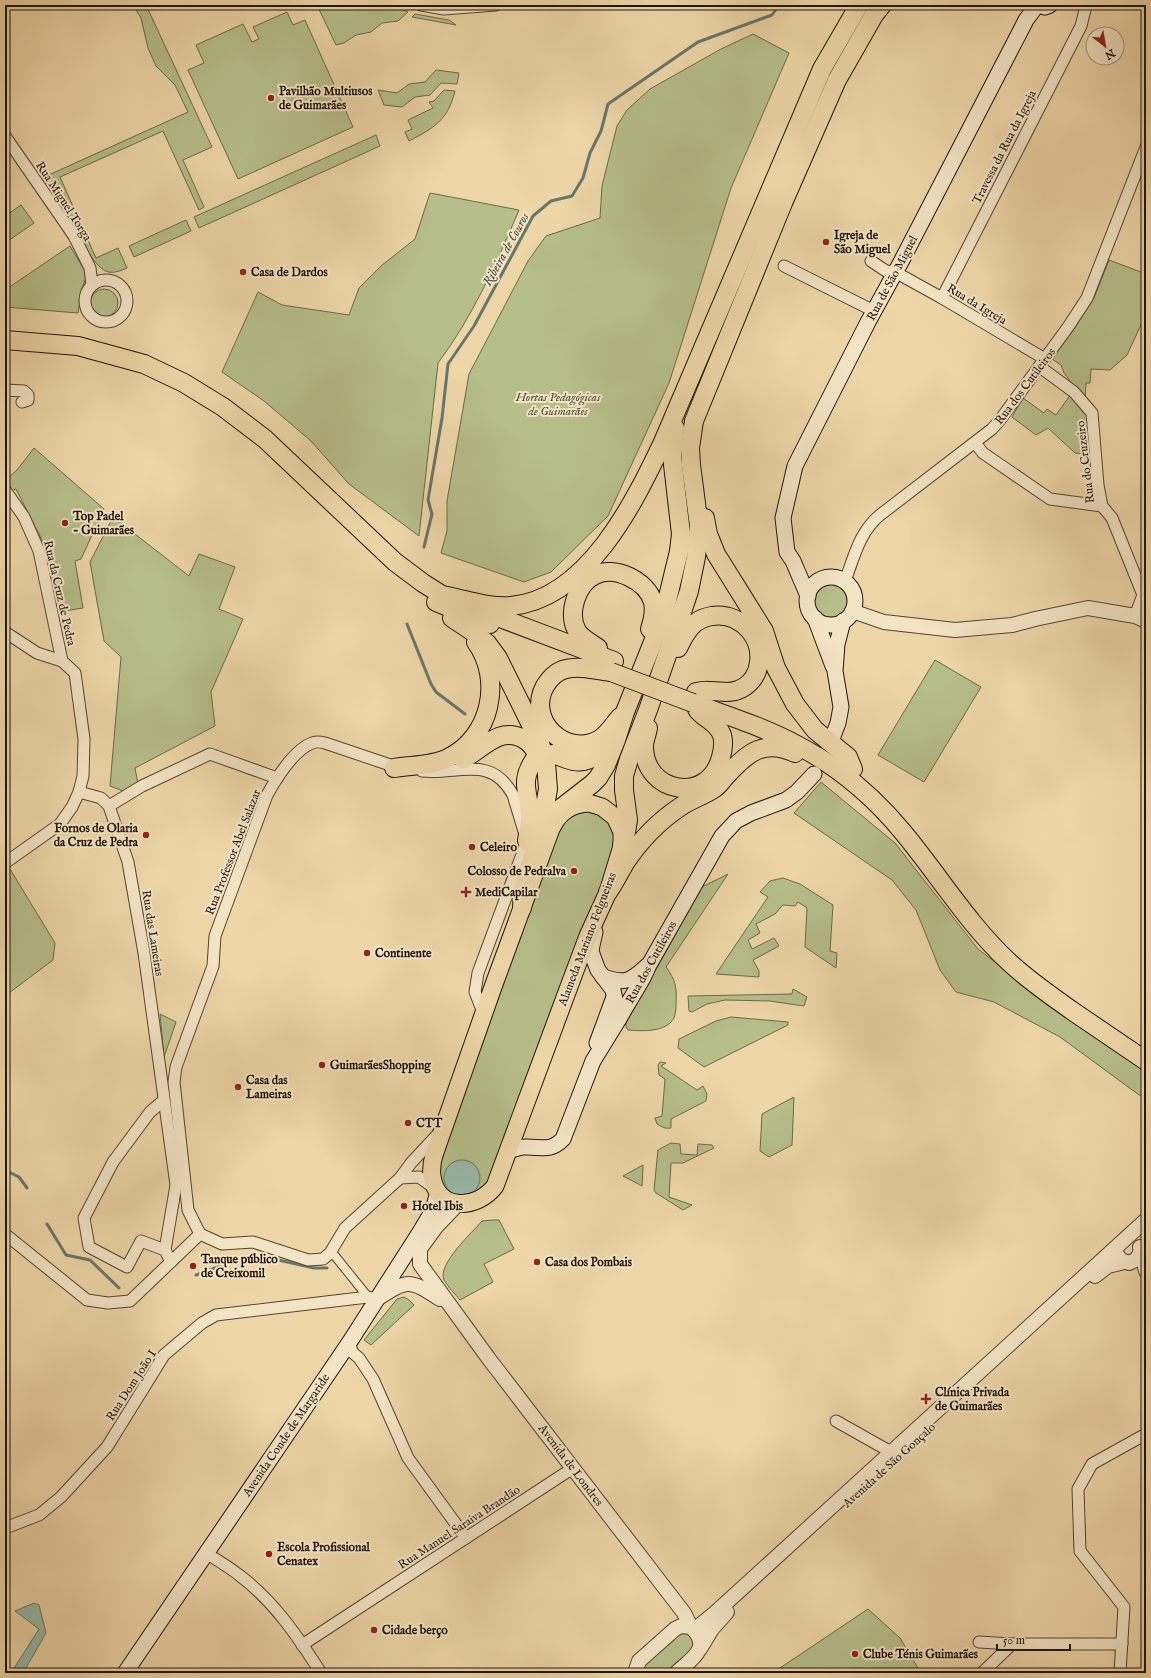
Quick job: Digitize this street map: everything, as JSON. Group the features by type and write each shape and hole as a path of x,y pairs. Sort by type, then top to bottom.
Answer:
{"highway":[{"path":"440,599 498,607 512,606 538,600 562,587 600,549 633,501 663,442 822,69 859,5"},
{"path":"622,846 628,820 624,790 624,776 681,615 693,572 699,526 690,448 694,421 783,203 837,80 874,15 882,5"},
{"path":"5,340 78,346 144,364 184,383 223,406 265,438 383,552 440,599 450,617 471,637 485,659 491,692 487,713 482,725 468,744 449,758 427,765 394,768"},
{"path":"5,350 78,355 140,373 180,392 218,415 258,446 371,555 400,579 419,592 695,697 786,739 850,774 886,797 901,813 995,932 1018,956 1044,978 1146,1049"},
{"path":"552,826 562,808 592,784 602,771 616,740 625,712 648,656 666,605 679,552 681,534 673,470 673,441 678,416 691,378"},
{"path":"695,496 702,506 708,534 716,554 764,631 776,668 792,699 815,730 848,757 850,774 864,792 891,818 986,938 1009,963 1040,988 1146,1061"},
{"path":"613,667 607,652 582,637 575,626 573,617 576,597 581,588 595,574 614,572 630,577 639,583 650,595 654,609 653,618 645,644 648,656"},
{"path":"664,664 674,660 690,627 701,619 726,616 739,621 751,631 759,647 759,665 751,681 739,690 733,692 723,693 710,690 695,697"},
{"path":"450,617 473,632 486,643 503,667 540,743 548,774 546,800 541,829 522,890 522,908"},
{"path":"611,730 592,743 574,744 565,742 552,734 546,726 542,719 540,702 546,683 561,670 572,668 613,667"},
{"path":"648,710 651,721 644,746 646,759 651,769 659,779 666,784 677,788 688,788 700,785 712,776 720,763 723,748 722,736 716,724 698,712 695,697"},
{"path":"553,754 574,761 588,759 602,751 606,745 614,723 625,712"},
{"path":"425,772 454,763 496,738 505,735 512,735 525,740 534,748 540,761 546,800"},
{"path":"608,892 632,853 653,830 681,806 716,787 742,759 756,750 771,746 783,748 800,755 833,776 850,774"},
{"path":"527,841 530,813 525,782 534,760"}],"main road":[{"name":"Rua de São Miguel","path":"808,596 793,561 787,552 783,518 795,466 1026,20 1038,5 1045,7 1050,5"},
{"name":"Rua de São Miguel","path":"793,561 805,572 821,579"},
{"path":"833,736 838,723 841,707 835,671 815,618 808,604 808,596 814,584 821,579 833,577 845,581 854,592 855,605 848,616 836,644 835,671"},
{"path":"815,618 822,623 830,625 848,616"},
{"name":"Rua dos Cutileiros","path":"508,1151 522,1147 549,1148 556,1146 563,1140 593,1061 643,978 722,836 736,821 751,813 786,800 797,792 814,774"},
{"name":"Alameda Mariano Felgueiras","path":"438,1192 432,1178 431,1171 434,1155 552,826 557,818 568,808 581,804 596,805 610,812 619,823 622,832 622,846 608,892 588,936 499,1178 491,1192 473,1202 458,1204"},
{"path":"597,919 591,950 595,964 613,990 619,1019"},
{"path":"603,976 622,982 633,978 649,965"},
{"path":"593,1061 597,1043 614,997"},
{"path":"438,1192 444,1197 458,1204"},
{"name":"Avenida Conde de Margaride","path":"125,1673 349,1343 372,1298 433,1210 438,1192"}],"street":[{"path":"421,5 444,9 459,9 496,5"},
{"name":"Travessa da Rua da Igreja","path":"942,298 1081,26 1085,5"},
{"name":"Rua Miguel Torga","path":"5,136 74,236 90,268 92,285"},
{"name":"Rua dos Cutileiros","path":"845,581 862,537 874,520 992,429 1080,310 1092,288 1146,147"},
{"name":"Rua da Igreja","path":"871,260 886,271 895,272 942,298 1042,363"},
{"path":"784,266 874,311"},
{"path":"90,268 105,280 118,284 126,295 126,308 123,314 112,322 105,323 97,321 87,312 84,304 84,297 87,290 92,285 98,281 105,280"},
{"name":"Rua do Cruzeiro","path":"1042,363 1074,392 1092,413 1098,485 1102,506 1112,518 1143,595 1140,619"},
{"path":"5,390 24,391 28,395 28,400 22,402"},
{"path":"975,443 983,453 1050,499 1102,506"},
{"name":"Rua da Cruz de Pedra","path":"5,492 24,517 39,551 62,661"},
{"path":"848,616 884,622 954,630 1012,625 1088,608 1140,619"},
{"path":"5,632 37,653 62,661 75,673 84,739 83,776 79,792 72,807 60,824 5,863"},
{"name":"Rua Professor Abel Salazar","path":"200,1234 188,1210 174,1082 176,1067 213,966 215,936 267,795 277,778 305,747 312,743 318,742 325,743 394,768 425,772 480,769 497,775 509,788 513,795 527,841"},
{"path":"79,792 101,798 109,806 142,786 210,754 277,778"},
{"name":"Rua das Lameiras","path":"109,806 128,862 150,994 163,1101"},
{"path":"484,1015 475,992 478,973 527,841"},
{"path":"163,1101 176,1185 165,1250 171,1262"},
{"path":"163,1101 150,1112 113,1162 84,1218 89,1247 127,1267 141,1241 165,1250"},
{"path":"5,1234 87,1300 108,1303 130,1301 200,1234 222,1244 253,1242 308,1260 323,1259 330,1253 345,1228 400,1178 411,1163 443,1128"},
{"path":"400,1178 419,1177 438,1192"},
{"name":"Avenida de Londres","path":"458,1204 436,1227 420,1249 420,1264 449,1305 684,1614 700,1638 700,1648"},
{"path":"1127,1263 1137,1259 1144,1222"},
{"name":"Avenida de São Gonçalo","path":"715,1613 1144,1222"},
{"path":"1133,1240 1140,1249 1146,1271 1121,1260 1117,1252 1121,1242 1133,1240"},
{"path":"335,1256 352,1278 372,1298"},
{"name":"Avenida de São Gonçalo","path":"676,1673 697,1654 721,1618 1095,1276 1108,1266 1127,1263"},
{"name":"Avenida de Londres","path":"372,1298 402,1284 416,1284 449,1305"},
{"name":"Rua Dom João I","path":"5,1528 39,1515 61,1497 107,1447 164,1355 202,1323 216,1315 372,1298"},
{"path":"349,1343 353,1353 359,1358 373,1379 408,1458 466,1538"},
{"path":"836,1421 891,1452"},
{"path":"1120,1673 1124,1607 1080,1551 1078,1489 1092,1464 1146,1434"},
{"name":"Rua Manuel Saraiva Brandão","path":"302,1645 573,1468"},
{"path":"206,1553 239,1574 265,1597 282,1617 321,1673"},
{"path":"684,1614 694,1623 715,1613"},
{"path":"633,1671 639,1661 675,1629 681,1626 692,1628 715,1613"},
{"path":"979,1642 1012,1644 1122,1644"},
{"path":"982,1673 1012,1644"}],"green space":[{"path":"133,5 146,5 212,147 183,160 204,207 199,210 163,131 60,177 96,258 118,248 127,268 116,272 107,272 92,258 42,178 188,112 175,85 156,66 148,48 141,18"},
{"path":"317,5 393,5 408,12 398,21 382,23 371,32 356,35 344,43 336,45"},
{"name":"Pavilhão Multiusos de Guimarães","path":"287,12 293,25 305,20 353,127 238,179 188,70 204,63 196,45 243,24 252,42 259,39 253,27"},
{"path":"415,14 449,20 456,25 412,17"},
{"name":"Hortas Pedagógicas de Guimarães","path":"753,34 789,53 731,188 669,383 608,516 551,572 524,582 441,553 447,531 447,501 469,374 528,261 546,236 600,218 602,186 617,126 627,110 650,89 721,49"},
{"path":"436,70 459,73 457,84 441,83 430,95 415,97 402,107 384,105 378,90 397,93 409,84 425,82"},
{"path":"444,90 455,91 452,101 444,116 426,132 409,141 405,132 412,129 408,120 433,108 429,102 434,101"},
{"path":"376,135 380,146 199,228 194,217"},
{"path":"430,193 519,210 502,250 473,309 438,363 419,536 349,484 311,441 264,401 222,372 258,292 282,305 349,315 359,288 381,266 415,239"},
{"path":"21,205 34,223 5,243 5,216"},
{"path":"186,220 191,231 134,257 129,246"},
{"path":"70,246 87,274 82,289 78,313 5,307 5,290"},
{"path":"1109,260 1146,274 1146,314 1127,355 1110,370 1091,369 1090,383 1086,383 1085,401 1064,373 1061,365 1052,359 1094,298"},
{"path":"104,289 114,293 118,303 114,313 104,317 94,313 90,303 94,293"},
{"path":"1071,394 1089,413 1094,455 1075,453 1048,428 1036,435 1012,417 1023,398 1044,413 1047,409 1056,415"},
{"name":"Top Padel - Guimarães","path":"34,448 104,509 81,559 75,561 83,608 57,612 41,538 16,489 11,491 5,485 5,481 17,470"},
{"path":"113,517 189,576 199,554 235,567 219,609 243,619 211,692 215,726 135,768 138,784 126,792 110,786 121,657 104,641 90,562"},
{"path":"828,582 836,582 846,587 850,594 850,608 846,615 836,620 828,620 818,615 816,612 813,605 813,597 818,587 821,585"},
{"path":"935,660 981,687 924,782 878,755"},
{"path":"821,782 895,843 978,949 1030,989 1146,1072 1146,1100 1060,1037 994,1002 956,992 940,970 916,910 892,880 794,813"},
{"path":"596,811 607,820 616,836 611,860 489,1181 477,1194 461,1196 443,1187 438,1164 556,833 573,812"},
{"path":"10,869 55,943 53,960 5,996 5,873"},
{"path":"728,874 666,967 672,975 676,987 676,1008 674,1018 670,1023 659,1029 646,1031 628,1030 626,1023 702,887"},
{"path":"783,878 800,884 833,905 830,951 837,953 836,968 805,947 807,908 798,902 795,906 783,905 775,914 756,924 760,933 748,940 752,949 774,938 779,946 753,960 759,971 759,977 716,974 768,897 760,892 770,881"},
{"path":"793,989 807,997 804,1006 770,1001 725,1000 707,1004 692,1012 689,1011 688,996 792,994"},
{"path":"160,1014 176,1022 164,1057"},
{"path":"731,1017 788,1022 788,1025 704,1067 678,1048 679,1039 716,1021"},
{"path":"660,1062 666,1063 661,1066 697,1090 703,1086 707,1094 706,1101 671,1119 671,1128 664,1128 657,1124 655,1118 662,1116 665,1079 659,1075 658,1065"},
{"path":"794,1097 792,1145 769,1157 760,1151 762,1114"},
{"path":"671,1143 680,1144 681,1154 697,1155 698,1144 712,1145 714,1148 683,1163 671,1163 669,1197 692,1205 683,1210 656,1193 654,1190 658,1150"},
{"path":"643,1165 642,1186 623,1176"},
{"path":"499,1220 514,1249 484,1264 493,1282 460,1300 444,1280 443,1273 457,1249 482,1221"},
{"path":"404,1297 414,1305 371,1345 364,1340 397,1299"},
{"name":"Clube Ténis Guimarães","path":"868,1609 900,1638 921,1673 776,1673 777,1670"},
{"path":"685,1630 698,1641 672,1673 638,1673 638,1666"}],"shaded area":[{"path":"466,1160 475,1165 479,1171 479,1185 475,1191 466,1196 458,1196 449,1191 445,1185 444,1174 449,1165 455,1161"},
{"path":"34,1603 39,1605 46,1633 23,1673 11,1673 39,1629 15,1611"}],"waterway":[{"name":"Ribeira de Couros","path":"424,547 432,514 428,500 442,418 448,364 474,326 533,216 551,201 572,196 583,178 590,153 601,131 608,104 698,42 772,15 779,5"},
{"name":"Ribeira de Couros","path":"407,624 431,684 436,692 465,714"},
{"name":"Ribeira de Couros","path":"5,1170 19,1177 27,1188"},
{"name":"Ribeira de Couros","path":"47,1224 66,1255 90,1260 119,1288"},
{"name":"Ribeira de Couros","path":"196,1275 234,1261 265,1257 314,1268 327,1268"}],"place":[{"name":"Pavilhão Multiusos de Guimarães","path":"271,98"},
{"name":"Igreja de São Miguel","path":"826,242"},
{"name":"Casa de Dardos","path":"243,272"},
{"name":"Top Padel - Guimarães","path":"65,523"},
{"name":"Fornos de Olaria da Cruz de Pedra","path":"146,835"},
{"name":"Celeiro","path":"472,847"},
{"name":"Colosso de Pedralva","path":"574,871"},
{"name":"MediCapilar","path":"466,892"},
{"name":"Continente","path":"367,953"},
{"name":"GuimarãesShopping","path":"322,1065"},
{"name":"Casa das Lameiras","path":"238,1087"},
{"name":"CTT","path":"408,1123"},
{"name":"Hotel Ibis","path":"404,1206"},
{"name":"Casa dos Pombais","path":"537,1262"},
{"name":"Tanque público de Creixomil","path":"193,1266"},
{"name":"Clínica Privada de Guimarães","path":"926,1399"},
{"name":"Escola Profissional Cenatex","path":"269,1554"},
{"name":"Cidade berço","path":"374,1630"},
{"name":"Clube Ténis Guimarães","path":"855,1654"}]}
